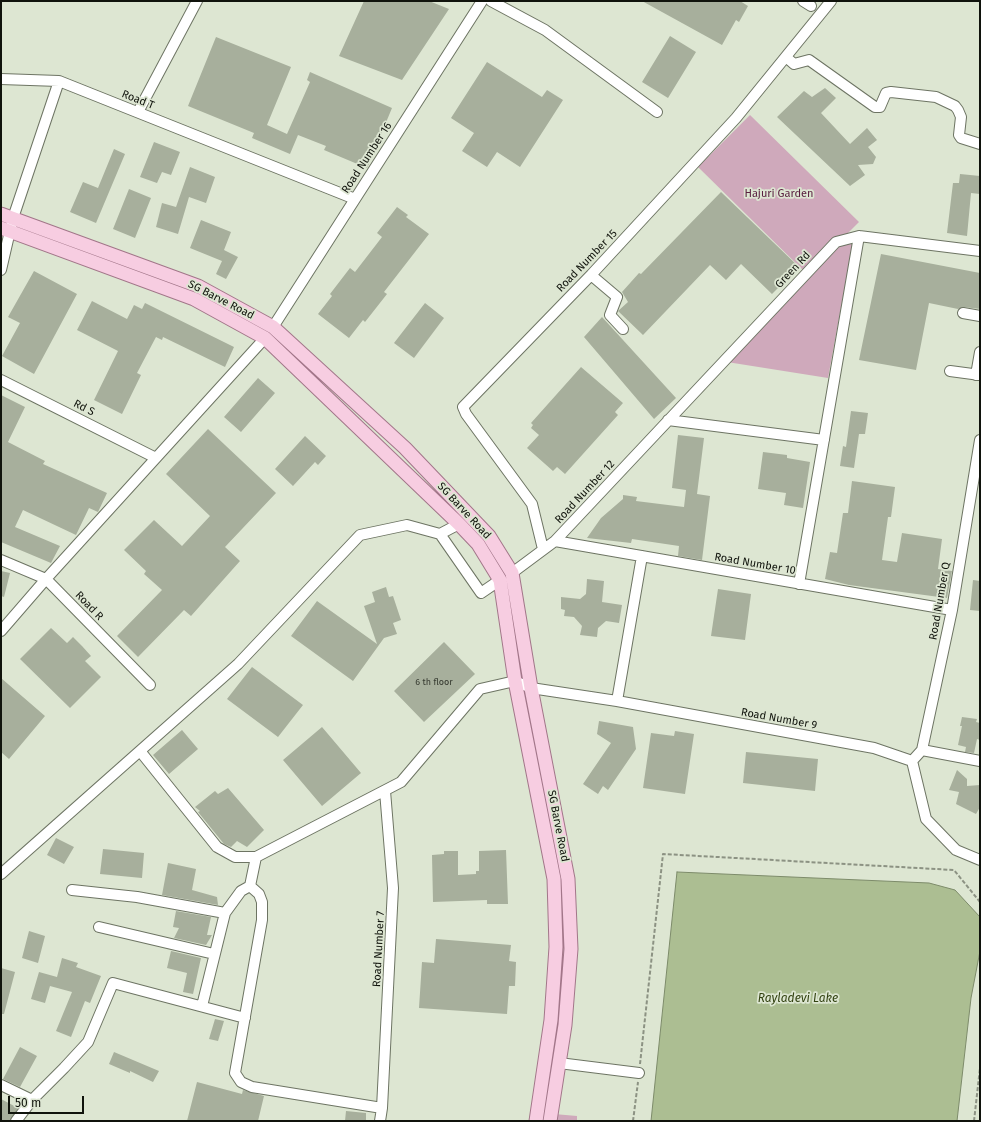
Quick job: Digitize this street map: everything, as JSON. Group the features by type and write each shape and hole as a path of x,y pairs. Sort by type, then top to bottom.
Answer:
{"main road":[{"name":"SG Barve Road","path":"7,216 198,286 273,327 405,448 489,536 512,573 531,688 568,879 571,949 566,1025 550,1121"},
{"name":"SG Barve Road","path":"6,230 194,299 266,338 459,524 478,544 500,580 515,681 554,879 556,947 551,1020 536,1121"}],"street":[{"path":"138,112 197,1"},
{"name":"Road Number 16","path":"273,327 482,1"},
{"path":"491,1 544,30 657,112"},
{"name":"Road Number 15","path":"543,549 532,504 466,414 463,407 592,275 736,118 831,1"},
{"path":"786,57 794,64 809,60 875,108 880,107 886,93 891,92 936,97 955,106 958,110 961,117 959,135 961,138 980,144"},
{"name":"Road T","path":"1,79 59,81 355,199"},
{"path":"1,270 7,216 59,81"},
{"path":"799,584 859,236"},
{"name":"Green Rd","path":"668,420 836,242 859,236 980,251"},
{"path":"592,275 617,297 610,315 623,329"},
{"path":"963,313 980,316"},
{"path":"1,631 46,579 266,338"},
{"path":"950,371 978,375 980,352"},
{"name":"Rd S","path":"1,380 156,458"},
{"path":"668,420 824,440"},
{"name":"Road Number 12","path":"512,573 555,541 668,420"},
{"name":"Road Number Q","path":"922,750 952,610 980,440"},
{"path":"440,534 459,524"},
{"path":"1,874 238,664 360,535 407,525 440,534 481,593 500,580"},
{"name":"Road Number 10","path":"555,541 952,610"},
{"path":"617,701 642,556"},
{"name":"Road R","path":"1,560 46,579 150,684"},
{"path":"140,751 217,847 235,857 256,857 401,782 480,689 515,681"},
{"name":"Road Number 9","path":"515,681 531,688 617,701 874,748 912,761"},
{"path":"980,761 922,750 912,761 926,819 956,850 980,860"},
{"name":"Road Number 7","path":"380,1121 382,1108 394,888 385,791"},
{"path":"202,1006 225,913 241,891 250,886 256,857"},
{"path":"250,886 259,894 262,902 262,920 235,1073 241,1082 252,1087 382,1108"},
{"path":"72,890 137,896 225,913"},
{"path":"99,926 214,954"},
{"path":"16,1121 32,1100 88,1042 112,983 245,1018"},
{"path":"560,1063 639,1073"},
{"path":"1,1085 32,1100"}],"path":[{"path":"633,1121 663,854 954,870 980,902"},
{"path":"974,1121 980,1068"}],"green space":[{"name":"Hajuri Garden","path":"750,115 859,222 807,274 698,167"},
{"path":"853,242 828,378 727,362 811,273 841,245"},
{"path":"554,1114 577,1116 577,1121 553,1121"}],"water":[{"name":"Rayladevi Lake","path":"677,872 929,883 955,890 980,917 980,951 971,998 957,1121 651,1121"}],"building":[{"path":"364,1 429,1 449,9 402,80 339,56"},
{"path":"642,1 740,1 748,6 739,22 736,20 722,45"},
{"path":"670,36 696,52 668,98 642,82"},
{"path":"216,37 291,67 267,125 287,134 310,82 307,80 310,72 392,108 367,168 324,150 326,146 298,135 290,154 252,138 254,133 188,106"},
{"path":"487,62 542,97 547,90 563,100 520,167 497,152 487,167 462,151 474,133 451,118"},
{"path":"825,88 836,98 821,113 850,144 867,128 877,140 868,147 876,157 873,164 858,165 865,175 850,186 777,117 804,91 812,97"},
{"path":"154,142 180,152 171,175 162,172 157,183 140,177"},
{"path":"114,149 125,154 96,223 70,212 83,182 98,188"},
{"path":"190,167 215,177 206,203 189,197 178,234 156,227 162,203 176,207"},
{"path":"960,174 980,176 980,194 971,193 967,236 947,233 953,183 959,183"},
{"path":"129,189 151,198 135,238 113,229"},
{"path":"721,192 799,267 772,294 741,264 726,280 710,265 643,335 618,311 628,302 622,292 639,273 641,274"},
{"path":"397,207 408,215 406,217 429,234 384,292 387,294 365,322 363,320 349,338 318,314 332,296 330,294 350,268 355,272 382,237 377,233"},
{"path":"201,220 231,232 224,250 238,257 226,279 216,274 222,261 190,248"},
{"path":"881,254 980,273 980,309 964,307 958,309 929,303 916,370 859,360"},
{"path":"34,271 77,294 34,374 2,356 20,323 8,317"},
{"path":"92,301 127,319 134,305 142,309 145,303 234,347 225,367 163,337 162,340 156,337 137,373 141,375 122,414 94,400 118,351 77,330"},
{"path":"425,303 444,318 414,358 394,343"},
{"path":"602,317 676,398 654,419 584,337"},
{"path":"581,367 623,403 615,412 618,415 565,474 557,467 553,471 527,448 539,435 531,428 533,425 531,423"},
{"path":"258,378 275,393 241,432 224,417"},
{"path":"1,395 25,407 8,442 45,461 43,464 107,493 98,512 89,508 76,535 23,510 15,527 60,546 51,563 1,542"},
{"path":"851,411 868,413 865,434 859,434 854,468 840,466 843,446 846,447"},
{"path":"208,429 276,493 225,547 240,561 191,616 184,610 138,657 117,636 162,590 144,574 146,571 124,550 154,520 182,546 210,516 166,474"},
{"path":"678,435 704,438 697,494 710,496 702,560 678,556 679,546 632,539 631,543 587,538 601,518 623,499 623,495 637,497 636,501 684,507 686,490 672,488"},
{"path":"305,436 326,456 318,465 315,462 293,486 275,469"},
{"path":"763,452 787,455 787,458 810,462 803,508 784,505 786,493 758,489"},
{"path":"852,481 895,487 891,517 888,517 882,560 897,562 902,533 942,539 938,569 952,571 947,598 849,585 825,579 830,552 837,553 843,513 848,513"},
{"path":"1,571 10,573 4,597 1,596"},
{"path":"587,579 604,581 602,602 622,605 619,623 606,621 598,628 597,637 580,635 582,626 574,617 564,616 565,610 561,609 561,597 580,599 586,594"},
{"path":"973,580 980,581 980,611 970,610"},
{"path":"386,587 389,597 393,596 401,620 393,623 397,634 384,638 353,681 291,636 317,601 377,644 364,606 375,602 372,592"},
{"path":"718,589 751,594 745,640 711,636"},
{"path":"51,628 67,643 73,637 91,656 85,661 101,677 70,708 20,659"},
{"path":"444,642 475,674 424,722 394,691"},
{"path":"252,667 303,705 278,737 227,699"},
{"path":"1,678 45,716 9,759 1,752"},
{"path":"962,717 977,719 976,722 980,723 980,740 977,739 974,753 965,752 966,747 958,745 962,726 960,726"},
{"path":"599,721 633,727 636,749 608,790 603,786 598,794 583,784 611,743 597,734"},
{"path":"322,727 361,773 322,806 283,760"},
{"path":"182,730 198,749 169,774 153,755"},
{"path":"675,731 694,734 685,794 643,788 651,733 674,736"},
{"path":"746,752 818,759 815,791 743,783"},
{"path":"957,770 967,779 967,786 980,785 980,807 976,814 956,804 959,792 949,790"},
{"path":"228,788 264,830 247,847 237,841 231,847 224,844 198,812 200,811 195,807 215,791 218,794"},
{"path":"56,838 74,847 64,864 47,855"},
{"path":"103,849 144,853 142,878 100,874"},
{"path":"506,850 508,904 487,904 487,900 433,902 432,855 444,854 444,851 458,851 458,875 476,874 476,871 479,871 479,851"},
{"path":"168,863 196,869 192,890 217,897 218,905 162,895"},
{"path":"176,911 211,917 207,935 212,935 206,945 174,938 179,928 173,927"},
{"path":"29,931 45,936 38,963 22,958"},
{"path":"436,939 511,945 509,961 516,962 515,986 509,986 507,1014 419,1008 422,962 434,963"},
{"path":"171,951 201,958 193,994 183,992 187,973 167,968"},
{"path":"62,958 78,963 76,967 101,976 90,1003 85,1001 71,1037 56,1031 72,992 50,986 45,1003 31,999 39,972 57,977"},
{"path":"1,968 15,972 4,1014 1,1014"},
{"path":"215,1019 224,1021 218,1041 209,1039"},
{"path":"20,1047 37,1056 20,1087 3,1079"},
{"path":"114,1052 159,1071 153,1082 130,1071 130,1073 109,1064"},
{"path":"197,1082 242,1094 243,1090 264,1096 258,1121 187,1121"},
{"path":"1,1099 18,1108 10,1121 1,1121"},
{"path":"346,1111 366,1113 366,1121 345,1121"}]}
